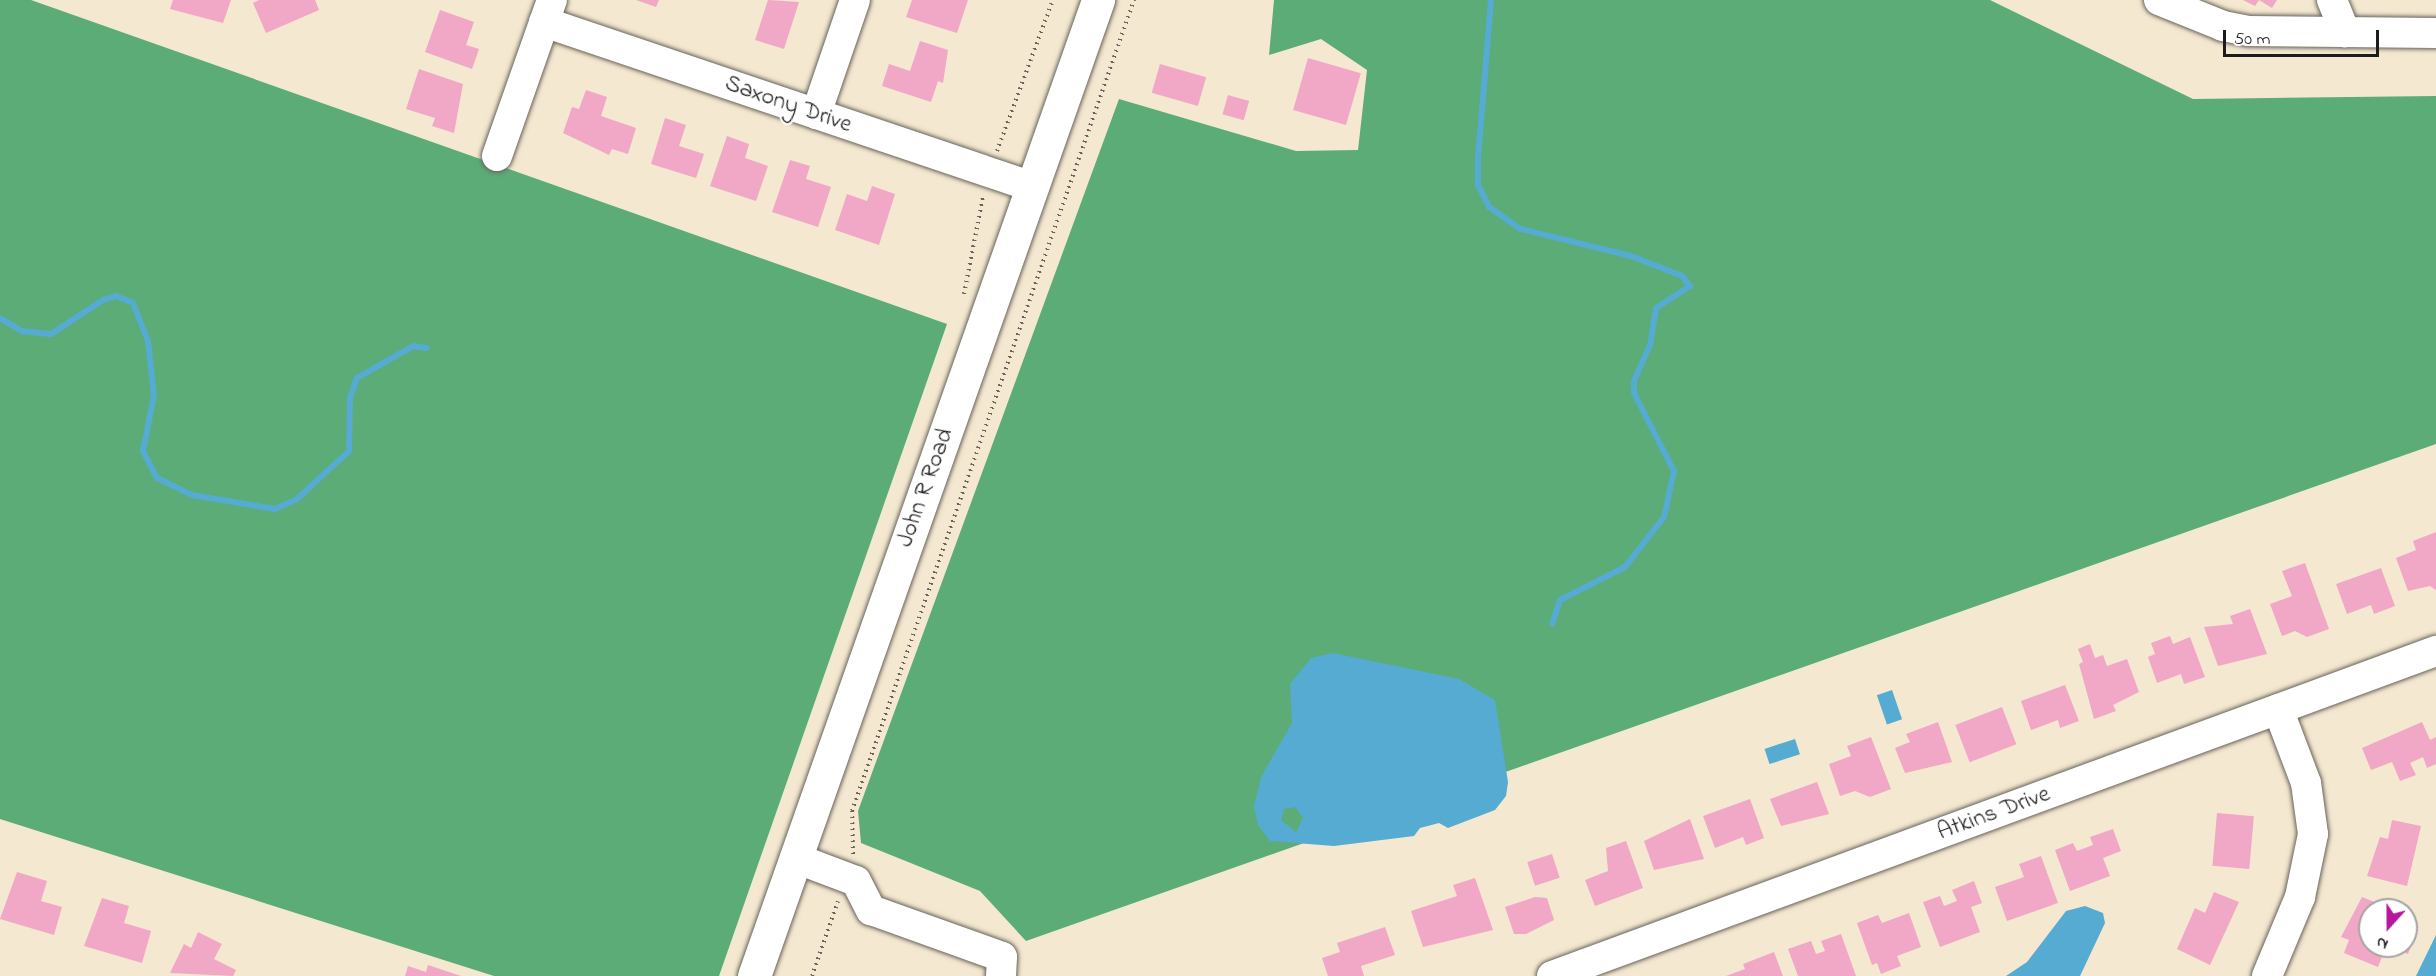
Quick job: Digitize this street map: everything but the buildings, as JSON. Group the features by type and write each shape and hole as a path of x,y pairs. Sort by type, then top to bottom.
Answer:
{"main road":[{"name":"John R Road","path":"754,976 1098,0"}],"street":[{"path":"816,114 855,0"},
{"path":"2159,0 2223,26 2345,32 2436,33"},
{"path":"2332,0 2345,32"},
{"path":"497,156 548,11"},
{"name":"Saxony Drive","path":"548,11 816,114 1033,187"},
{"name":"Atkins Drive","path":"1552,976 2436,651"},
{"path":"2267,976 2300,897 2313,834 2306,783 2278,709"},
{"path":"795,858 847,875 871,910 1002,957 1001,976"}],"path":[{"path":"996,156 1053,0"},
{"path":"851,860 852,811 1134,0"},
{"path":"812,976 842,890"}],"green space":[{"path":"0,0 31,0 947,324 719,976 494,976 0,819"},
{"path":"1274,0 1990,0 2193,99 2436,96 2436,444 1026,941 980,891 861,843 858,811 1119,99 1296,151 1358,150 1367,70 1321,39 1269,55"}],"water":[{"path":"1333,653 1459,679 1495,700 1508,782 1506,796 1495,810 1448,828 1439,823 1420,828 1414,836 1334,846 1270,841 1258,825 1254,806 1261,777 1292,723 1290,684 1311,658","holes":["1295,807 1303,818 1296,832 1281,820 1284,809"]},
{"path":"1892,690 1902,719 1887,725 1877,695"},
{"path":"1795,739 1800,754 1770,764 1765,749"},
{"path":"2085,906 2103,913 2105,923 2080,976 2006,976 2027,962 2066,911"},
{"path":"2436,935 2436,976 2416,976"}],"waterway":[{"path":"1491,0 1478,158 1478,185 1489,207 1521,229 1631,256 1682,276 1690,286 1656,308 1650,345 1634,381 1634,393 1674,471 1664,517 1625,567 1560,600 1552,624"},
{"path":"0,318 22,331 51,334 103,300 116,296 133,303 148,341 154,395 143,451 157,478 192,495 275,509 297,499 349,451 350,398 357,378 413,346 427,348"}]}
